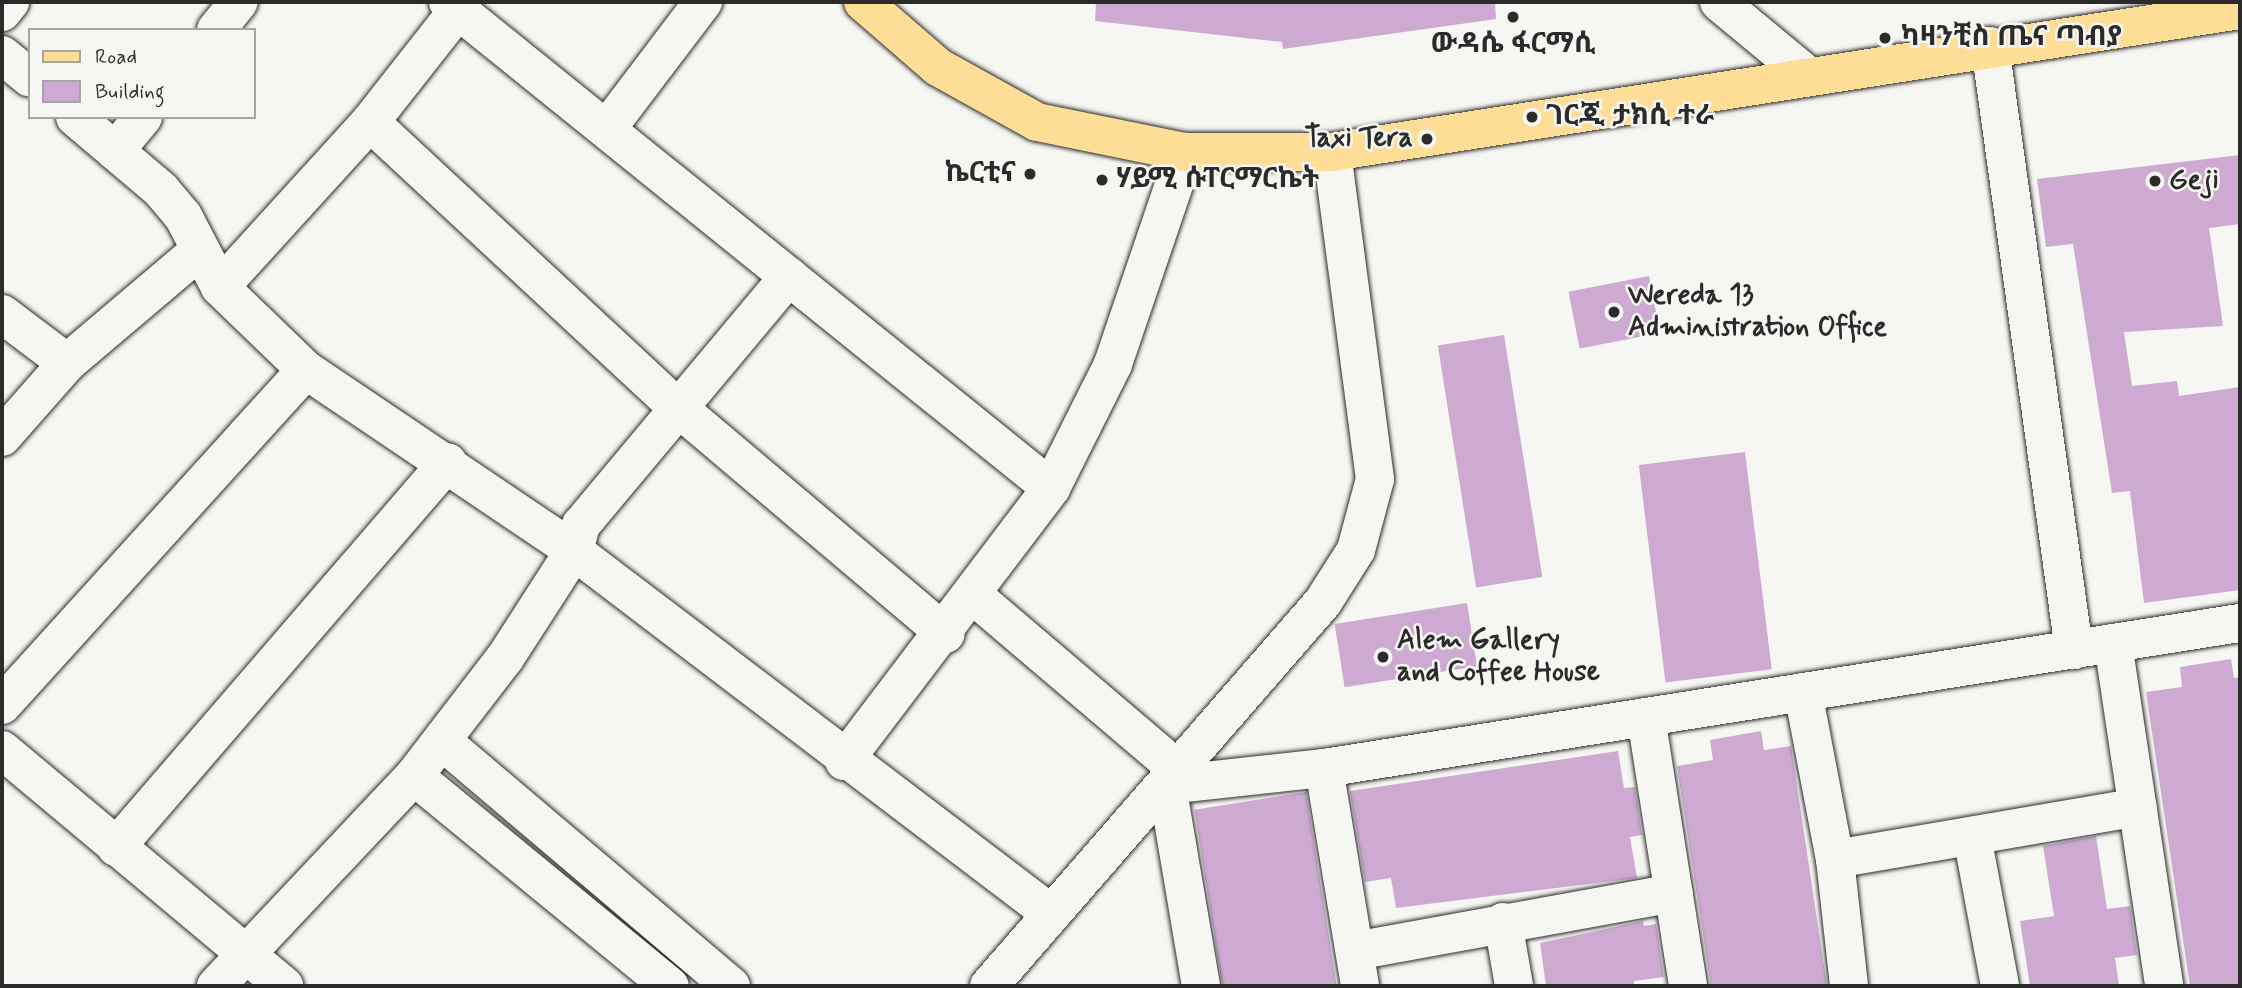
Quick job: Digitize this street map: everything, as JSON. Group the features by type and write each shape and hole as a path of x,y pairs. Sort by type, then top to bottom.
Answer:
{"main road":[{"path":"863,2 937,67 1037,122 1185,152 1332,152 2221,9"}],"street":[{"path":"2,12 10,2"},
{"path":"218,28 240,2"},
{"path":"609,126 703,2"},
{"path":"1719,2 1807,75"},
{"path":"220,287 370,122 453,6 609,126 1051,488"},
{"path":"1990,46 2074,650"},
{"path":"2,55 28,76"},
{"path":"77,119 183,216 198,252 220,287 306,370 448,462 574,551 845,761 1050,913"},
{"path":"115,151 142,119"},
{"path":"370,122 676,406 946,635"},
{"path":"845,761 946,635 1051,488 1113,364 1185,152"},
{"path":"989,986 1323,602 1356,550 1371,511 1375,479 1366,376 1332,152"},
{"path":"2,437 67,363 198,252"},
{"path":"216,986 414,776 442,741 574,551 581,525 676,406 789,276"},
{"path":"2,314 67,363"},
{"path":"2,705 306,370"},
{"path":"116,847 448,462"},
{"path":"974,596 1171,776 1201,986"},
{"path":"1171,776 1324,768 2240,623"},
{"path":"2113,643 2164,986"},
{"path":"1803,692 1835,859 1849,986"},
{"path":"1646,717 1688,986"},
{"path":"442,741 731,986"},
{"path":"2,750 284,986"},
{"path":"1324,768 1358,969 1503,922 1674,893"},
{"path":"414,776 670,986"},
{"path":"1835,859 2138,807"},
{"path":"1972,836 2000,986"},
{"path":"1503,922 1514,986"}],"building":[{"path":"1096,2 1495,2 1496,19 1283,49 1282,42 1095,21"},
{"path":"2240,155 2240,224 2209,228 2223,326 2124,332 2132,386 2177,381 2179,396 2240,387 2240,590 2144,603 2130,491 2112,493 2073,244 2046,247 2037,179"},
{"name":"Wereda 13 Administration Office","path":"1649,276 1660,333 1580,349 1569,292"},
{"path":"1504,335 1542,577 1476,587 1438,345"},
{"path":"1745,452 1772,669 1665,682 1639,465"},
{"path":"1467,603 1477,666 1345,687 1335,624"},
{"path":"2231,659 2234,678 2240,677 2240,986 2190,986 2146,692 2182,687 2180,667"},
{"path":"1761,731 1764,750 1791,746 1827,986 1711,986 1677,766 1713,760 1710,740"},
{"path":"1618,751 1624,788 1635,787 1642,835 1630,837 1637,878 1396,908 1391,878 1365,882 1350,791"},
{"path":"1306,792 1337,986 1222,986 1194,810"},
{"path":"2096,836 2107,909 2130,906 2137,955 2115,958 2119,986 2030,986 2020,921 2054,916 2043,846"},
{"path":"1643,921 1644,926 1656,924 1664,977 1634,981 1634,986 1546,986 1540,943"}],"place":[{"name":"ውዳሴ ፋርማሲ","path":"1513,17"},
{"name":"ካዛንቺስ ጤና ጣብያ","path":"1885,38"},
{"name":"ገርጂ ታክሲ ተራ","path":"1532,117"},
{"name":"Taxi Tera","path":"1427,139"},
{"name":"ኬርቲና","path":"1030,174"},
{"name":"ሃይሚ ሱፐርማርኬት","path":"1102,180"},
{"name":"Geji","path":"2155,181"},
{"name":"Wereda 13 Administration Office","path":"1614,312"},
{"name":"Alem Gallery and Coffee House","path":"1383,657"}]}
